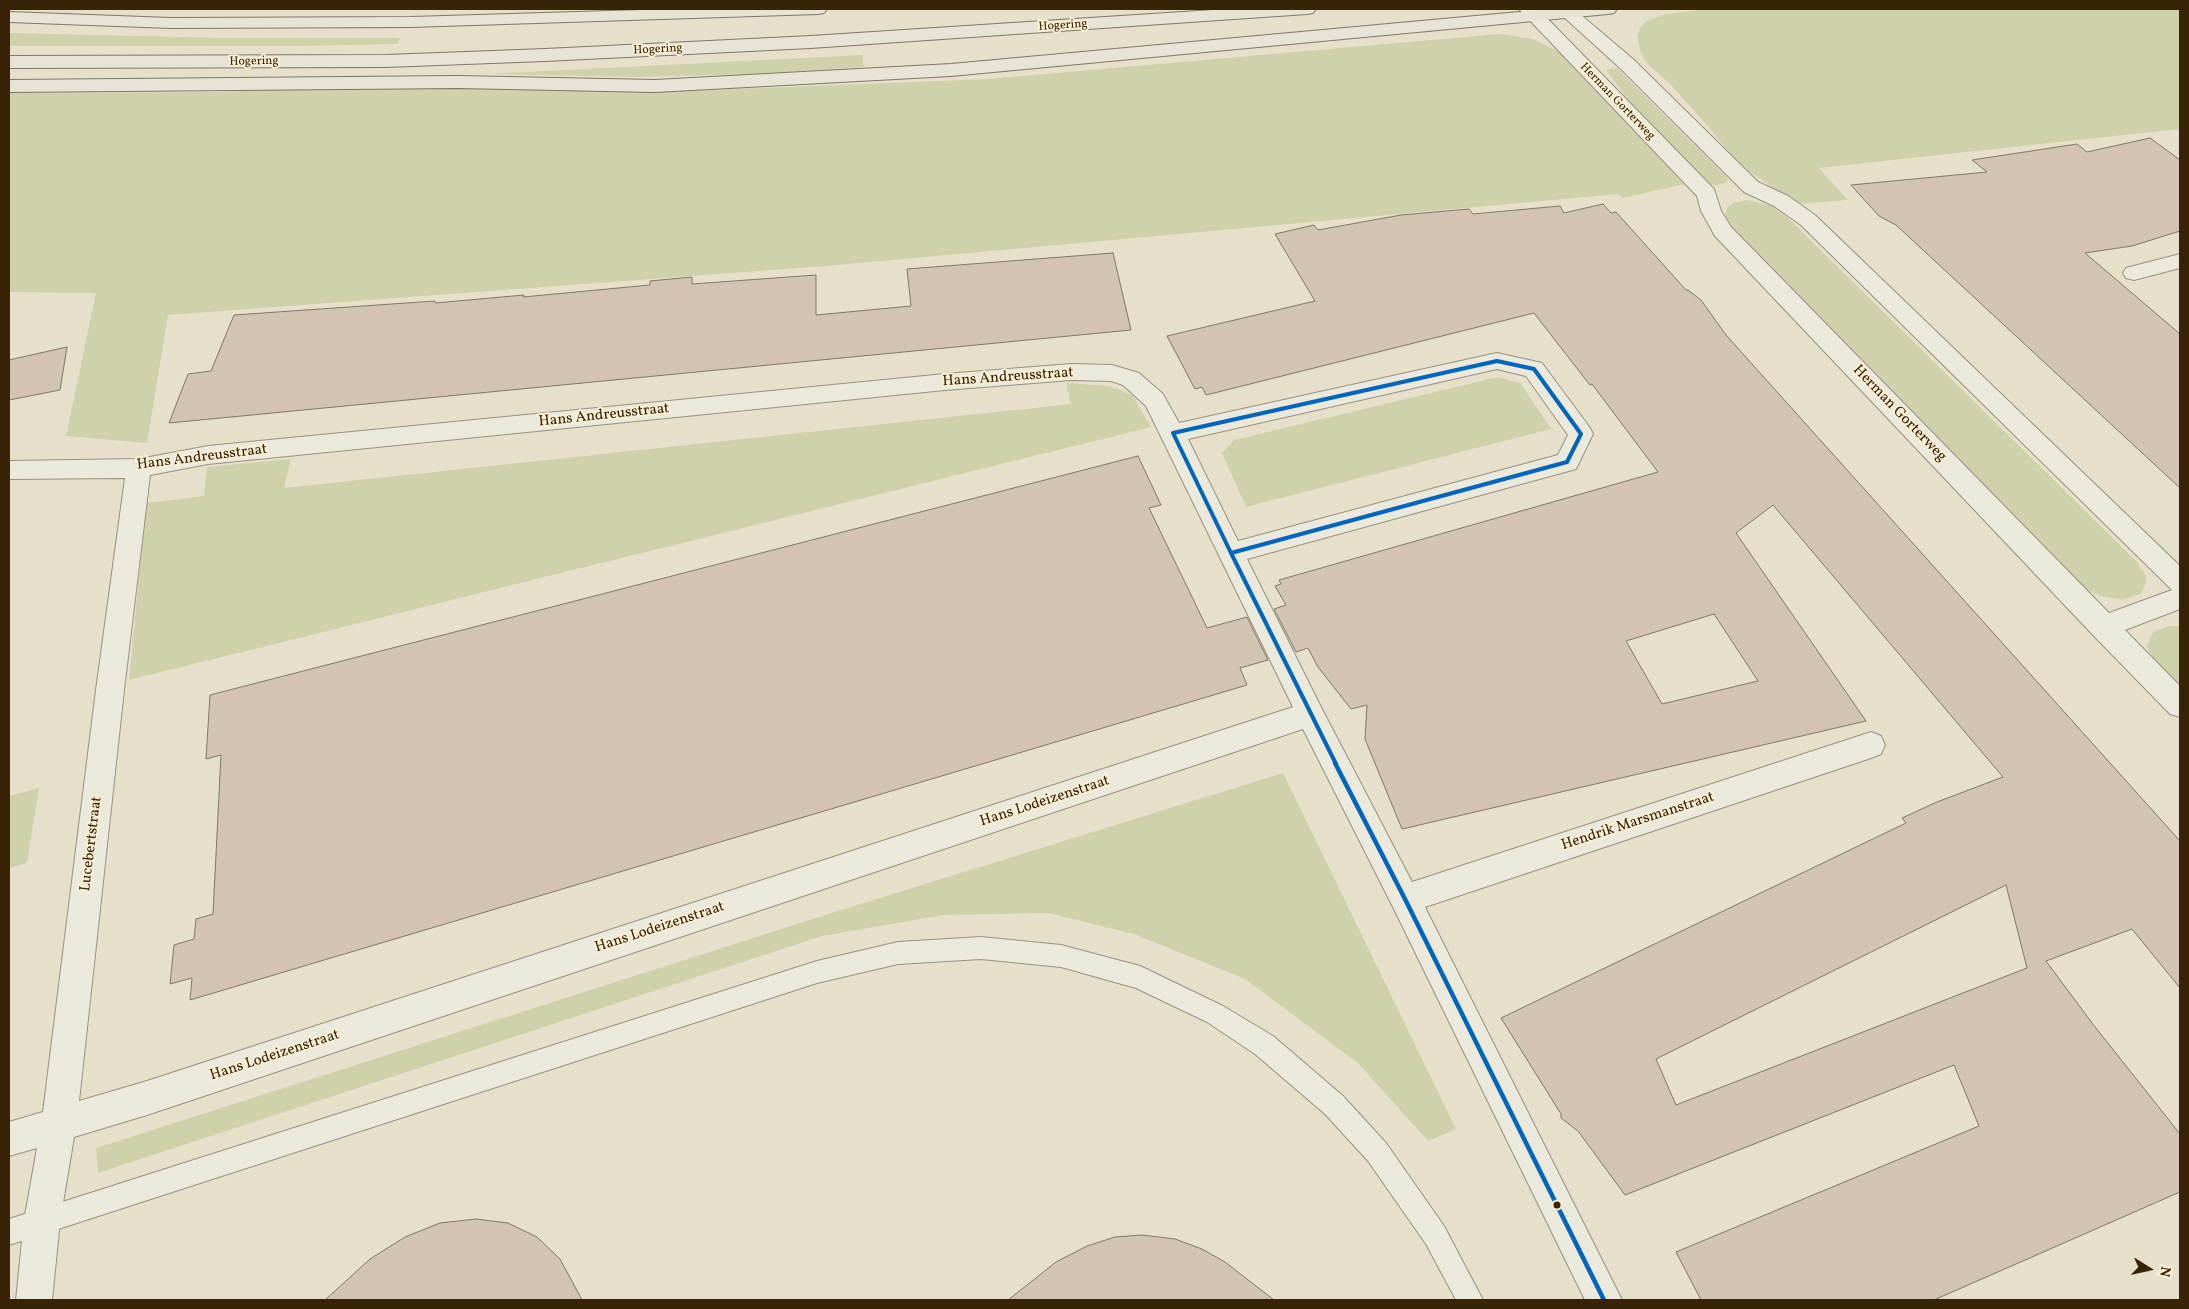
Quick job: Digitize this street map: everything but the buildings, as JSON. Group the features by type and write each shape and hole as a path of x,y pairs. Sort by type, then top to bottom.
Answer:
{"highway":[{"path":"9,17 172,23 411,22 526,20 818,9"},
{"name":"Hogering","path":"9,62 386,61 811,42 1307,9"},
{"path":"9,86 458,82 655,86 951,70 1531,11 1608,9"}],"street":[{"path":"1567,10 1627,64 1751,187 1781,201 1808,220 2180,582"},
{"name":"Herman Gorterweg","path":"1531,11 1707,194 1711,211 1723,231 2180,705"},
{"path":"1707,194 1751,187"},
{"path":"2134,273 2180,261"},
{"path":"1231,553 1567,462 1581,434 1534,369 1497,361 1173,433 1231,553 1310,714 1405,899 1604,1300"},
{"name":"Hans Andreusstraat","path":"9,470 139,468 208,455 925,384 1071,372 1112,373 1131,380 1155,400 1173,433"},
{"name":"Lucebertstraat","path":"34,1300 42,1221 60,1124 110,690 139,468"},
{"path":"2103,627 2180,598"},
{"name":"Hans Lodeizenstraat","path":"9,1139 147,1098 1310,714"},
{"name":"Hendrik Marsmanstraat","path":"1405,899 1871,745"}],"lane":[{"path":"9,1232 817,972 898,953 954,948 1007,949 1087,962 1140,978 1215,1014 1264,1046 1334,1105 1377,1152 1397,1178 1435,1235 1470,1300"}],"green space":[{"path":"1709,9 2180,9 2180,129 1819,168 1848,200 1797,204 1740,165 1669,83 1647,63 1641,53 1637,36 1640,28 1646,21 1666,14"},
{"path":"9,33 223,38 400,38 397,44 301,46 9,46"},
{"path":"1500,34 1532,39 1561,52 1583,73 1684,184 1623,198 1619,194 826,266 168,315 147,443 66,436 96,293 9,292 9,93 219,92 321,88 688,91 988,79"},
{"path":"862,55 864,67 753,74 636,77 487,74"},
{"path":"1617,68 1726,176 1728,179 1726,183 1707,184 1694,173 1629,101 1606,70"},
{"path":"1747,200 1773,206 1786,216 2136,561 2146,576 2142,593 2123,600 2100,596 2080,586 2064,571 1729,225 1725,218 1726,210 1733,203"},
{"path":"1498,377 1520,383 1551,429 1246,507 1222,453 1234,440"},
{"path":"1066,383 1110,386 1132,395 1151,427 129,680 146,503 204,496 207,467 291,459 284,488 1071,404"},
{"path":"2169,626 2180,626 2180,691 2157,667 2147,646 2153,632"},
{"path":"1283,773 1456,1129 1428,1141 1358,1063 1245,979 1134,934 1049,913 944,915 822,936 98,1173 96,1148 822,916"},
{"path":"39,788 27,863 9,868 9,796"}],"transit line":[{"path":"1231,553 1567,462 1581,434 1534,369 1497,361 1173,433 1231,553 1310,714 1405,899 1604,1300"}]}
